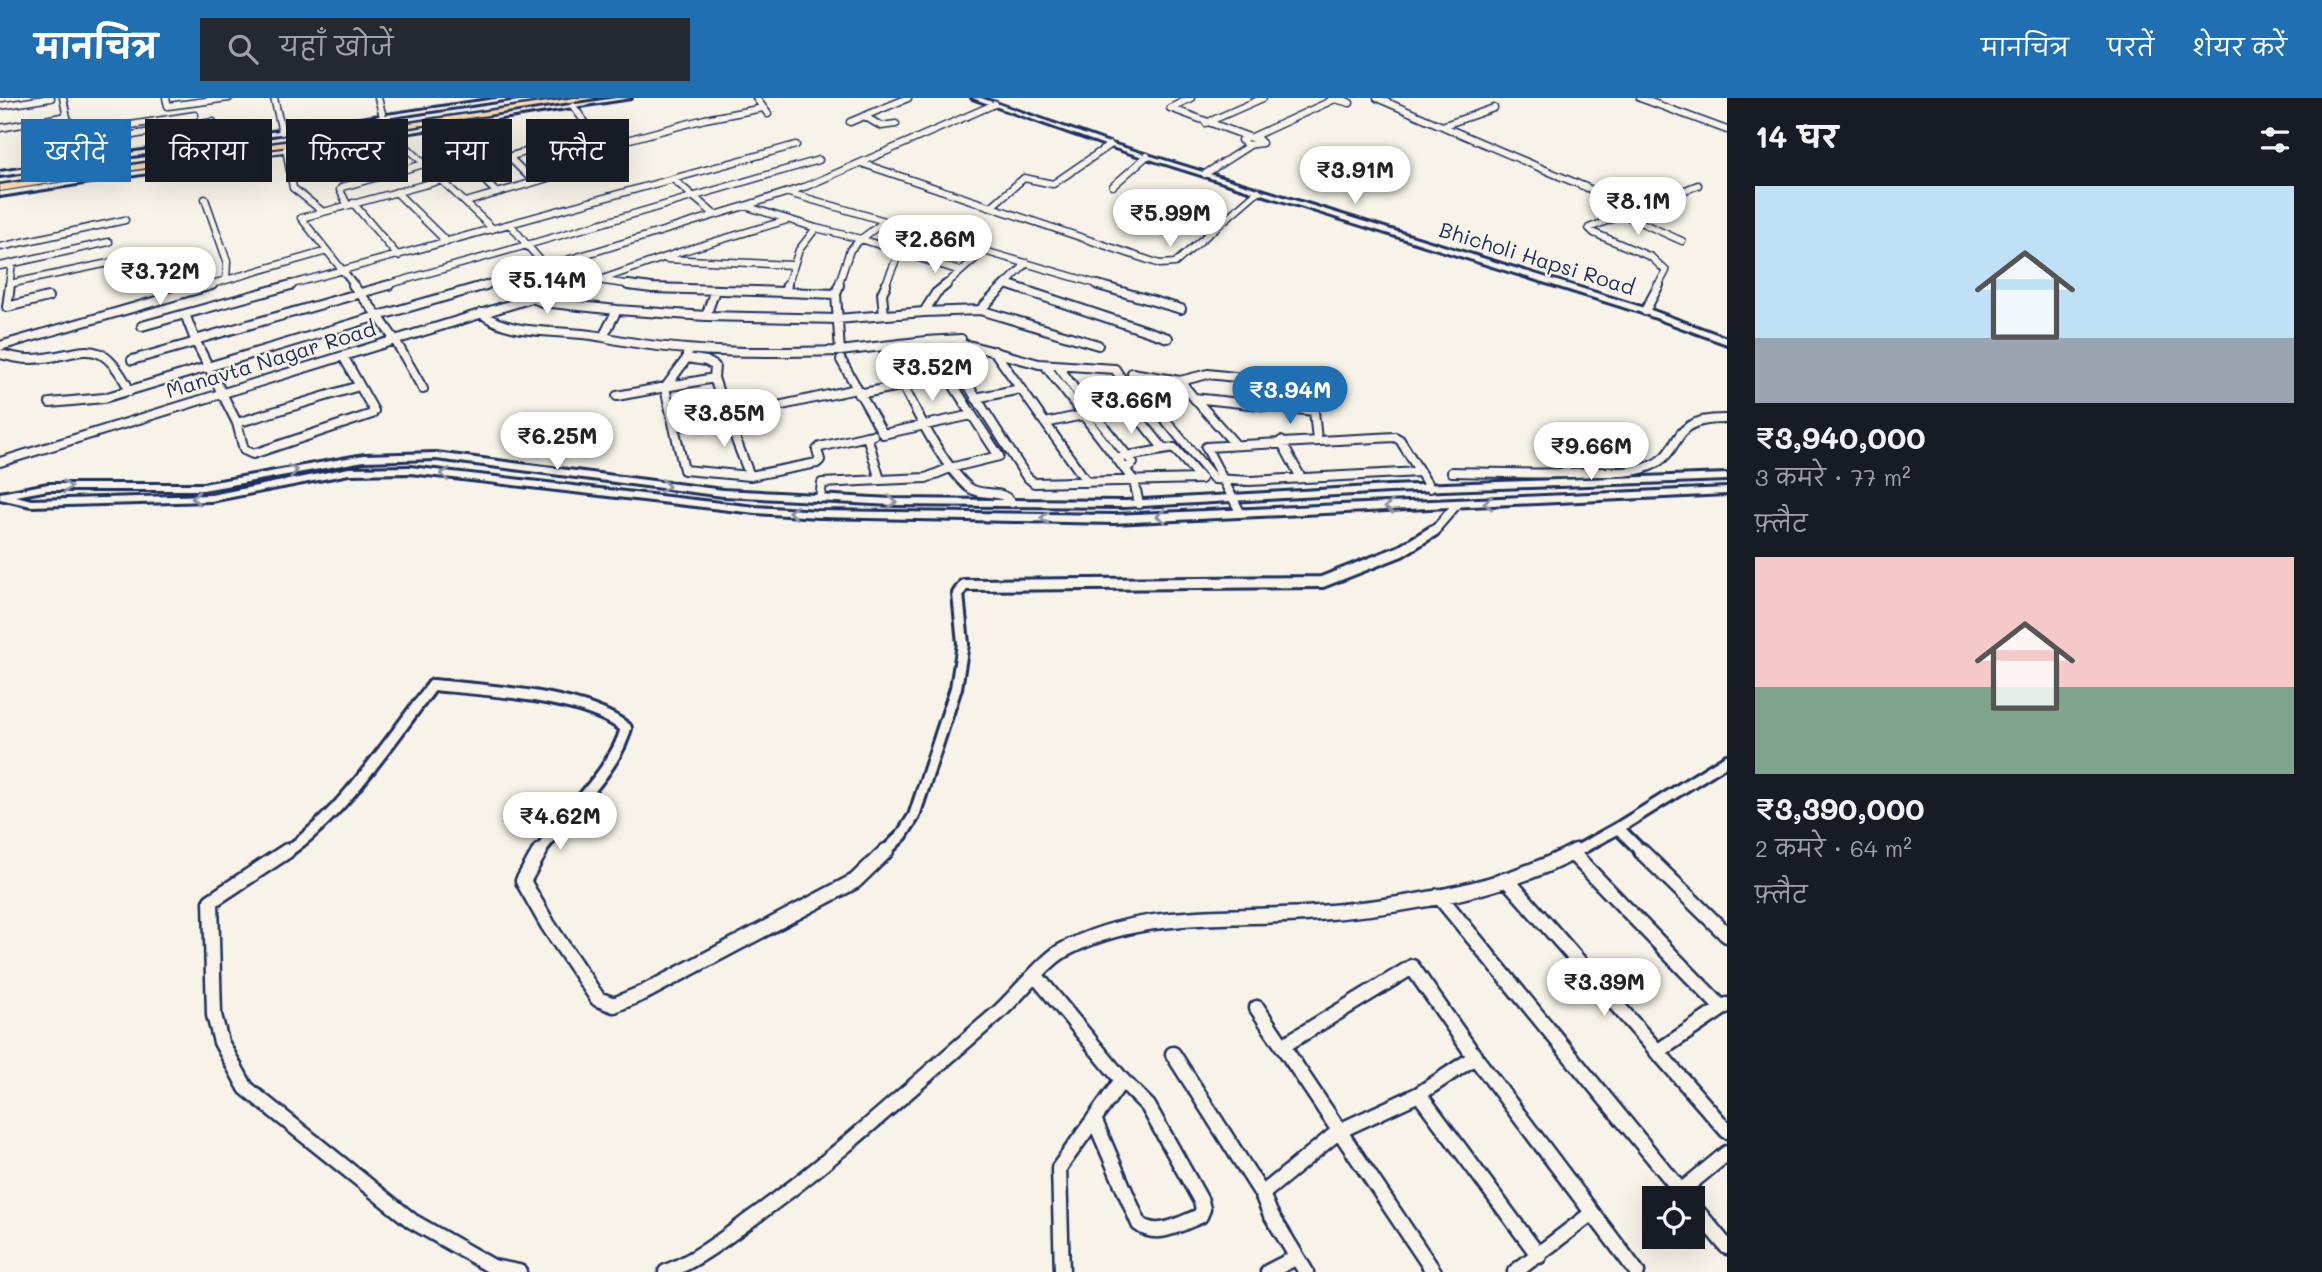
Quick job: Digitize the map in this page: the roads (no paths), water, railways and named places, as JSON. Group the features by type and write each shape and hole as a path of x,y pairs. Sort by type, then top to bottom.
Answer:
{"highway":[{"path":"0,181 554,98"},
{"path":"272,148 577,103 592,98"},
{"path":"0,188 145,167"}],"street":[{"path":"0,106 51,98"},
{"path":"63,98 68,119"},
{"path":"166,98 168,106 232,100"},
{"path":"274,98 282,132"},
{"path":"378,98 383,117"},
{"path":"272,133 515,98"},
{"path":"408,130 577,103 628,98"},
{"path":"629,141 705,118 766,111 755,98"},
{"path":"850,122 908,98"},
{"name":"Bhicholi Hapsi Road","path":"975,98 1110,145 1645,311 1727,341"},
{"path":"1191,98 1170,108 1262,143 1250,145 1205,174"},
{"path":"1206,123 1264,98"},
{"path":"1250,145 1241,141 1335,98"},
{"path":"1377,98 1637,209"},
{"path":"1642,101 1727,130"},
{"path":"194,119 198,103"},
{"path":"577,103 584,119"},
{"path":"434,182 301,218 378,316 789,193 995,104"},
{"path":"1442,126 1494,108"},
{"path":"167,119 195,115"},
{"path":"0,128 67,116"},
{"path":"864,116 885,127"},
{"path":"145,122 105,128 108,139 145,133"},
{"path":"875,131 896,124"},
{"path":"142,326 796,145"},
{"path":"992,206 1024,178 1053,184 1110,145"},
{"path":"272,151 286,149"},
{"path":"408,150 422,162"},
{"path":"1113,186 1147,156"},
{"path":"512,160 526,174"},
{"path":"132,360 819,160"},
{"path":"860,163 1167,265 1175,263 1258,191"},
{"path":"398,256 340,190 342,187 422,165"},
{"path":"0,194 145,167"},
{"path":"0,174 21,170"},
{"path":"673,179 715,215"},
{"path":"292,182 293,188 322,211"},
{"path":"444,182 493,229"},
{"path":"486,182 496,192"},
{"path":"466,202 530,182"},
{"path":"1645,311 1666,271 1651,257 1594,233 1589,228 1698,185"},
{"path":"396,192 447,242"},
{"path":"789,193 1181,309"},
{"path":"205,200 227,261 226,279"},
{"path":"745,206 960,271"},
{"path":"1622,214 1682,242"},
{"path":"0,247 125,220"},
{"path":"597,281 787,220"},
{"path":"840,351 836,294 850,250 885,221"},
{"path":"510,224 546,267 561,275 652,288 836,294"},
{"path":"102,225 115,262"},
{"path":"785,292 800,243 816,228"},
{"path":"0,266 109,242"},
{"path":"0,346 327,251"},
{"path":"923,312 936,293 984,251"},
{"path":"9,284 137,257"},
{"path":"663,259 792,265"},
{"path":"884,315 882,293 896,260"},
{"path":"12,263 7,307 48,297"},
{"path":"980,310 1027,263"},
{"path":"495,282 530,299 555,304 706,316 837,319 980,310 1098,345"},
{"path":"1007,284 1168,338"},
{"path":"706,316 715,290"},
{"path":"423,389 395,340 530,299"},
{"path":"603,337 617,310"},
{"path":"481,313 497,326 508,330 577,331 687,354 715,366 714,378 750,476"},
{"path":"185,314 237,423 244,450 253,454 369,417 374,411 343,356"},
{"name":"Manavta Nagar Road","path":"0,462 395,340 378,316 104,398 50,403"},
{"path":"687,354 840,351 926,341 971,340 1041,362 1134,481 1139,504"},
{"path":"820,498 822,483 933,477 945,474 950,468 999,456 926,341"},
{"path":"1081,398 1127,387 1115,369 1058,366 971,346 952,346 945,349 1029,480 1039,483 1201,479 1178,450 1163,448 1116,458"},
{"path":"0,354 27,359 79,350 102,354 118,367 130,391"},
{"path":"994,351 1087,482"},
{"path":"886,353 950,468 971,490 1000,493 1012,503"},
{"path":"687,354 665,388 684,470 750,476 817,463 820,460 817,452 820,447 972,415"},
{"path":"841,360 883,434"},
{"path":"1058,366 1128,455 1133,463 1125,469"},
{"path":"1317,440 1309,386 1208,374 1180,381 1134,372 1131,376 1214,479 1250,481 1300,476 1420,472"},
{"path":"674,427 948,377"},
{"path":"617,396 714,378"},
{"path":"1180,381 1235,444"},
{"path":"237,423 359,386"},
{"path":"975,398 1021,389"},
{"path":"1116,390 1163,448"},
{"path":"1194,398 1314,411"},
{"path":"1045,423 1083,415"},
{"path":"1452,472 1562,474 1638,470 1660,461 1680,429 1699,420 1727,419"},
{"path":"867,436 880,480"},
{"path":"1240,512 1206,447 1395,437 1400,440 1430,488"},
{"path":"1281,441 1300,476"},
{"path":"0,496 48,487 203,487 364,458 436,456 723,493 1012,503 1139,504 1430,488 1727,477"},
{"path":"0,496 32,503 211,498 349,471 381,469 410,470 755,510 818,514 1113,519 1727,491"},
{"path":"519,1272 493,1268 412,1221 246,1088 221,1042 214,1015 211,901 304,840 349,792 433,685 487,691 598,711 623,723 626,728 624,739 594,783 532,860 523,881 548,925 598,999 614,1005 645,992 855,881 902,835 914,816 956,688 963,644 958,594 964,585 1321,582 1332,580 1421,540 1449,518 1457,504"},
{"path":"666,1272 690,1263 791,1190 947,1058 1060,952 1110,930 1197,917 1362,909 1508,881 1572,853 1618,828 1727,760"},
{"path":"1618,828 1727,935"},
{"path":"1572,853 1725,1006 1657,1052"},
{"path":"1508,881 1727,1131"},
{"path":"1439,895 1677,1186"},
{"path":"1284,1045 1412,967 1475,1057 1637,1272"},
{"path":"1036,976 1122,1080 1148,1106 1201,1201 1200,1216 1153,1232 1144,1231 1094,1119"},
{"path":"1257,1008 1434,1272"},
{"path":"1173,1054 1262,1194 1270,1213 1306,1272"},
{"path":"1262,1194 1339,1132 1419,1094 1475,1057"},
{"path":"1062,1272 1059,1168 1122,1080"},
{"path":"1419,1094 1539,1256"},
{"path":"1693,1186 1727,1153"},
{"path":"1516,1272 1592,1213"},
{"path":"1705,1221 1727,1247"},
{"path":"1268,1272 1297,1257"}]}
